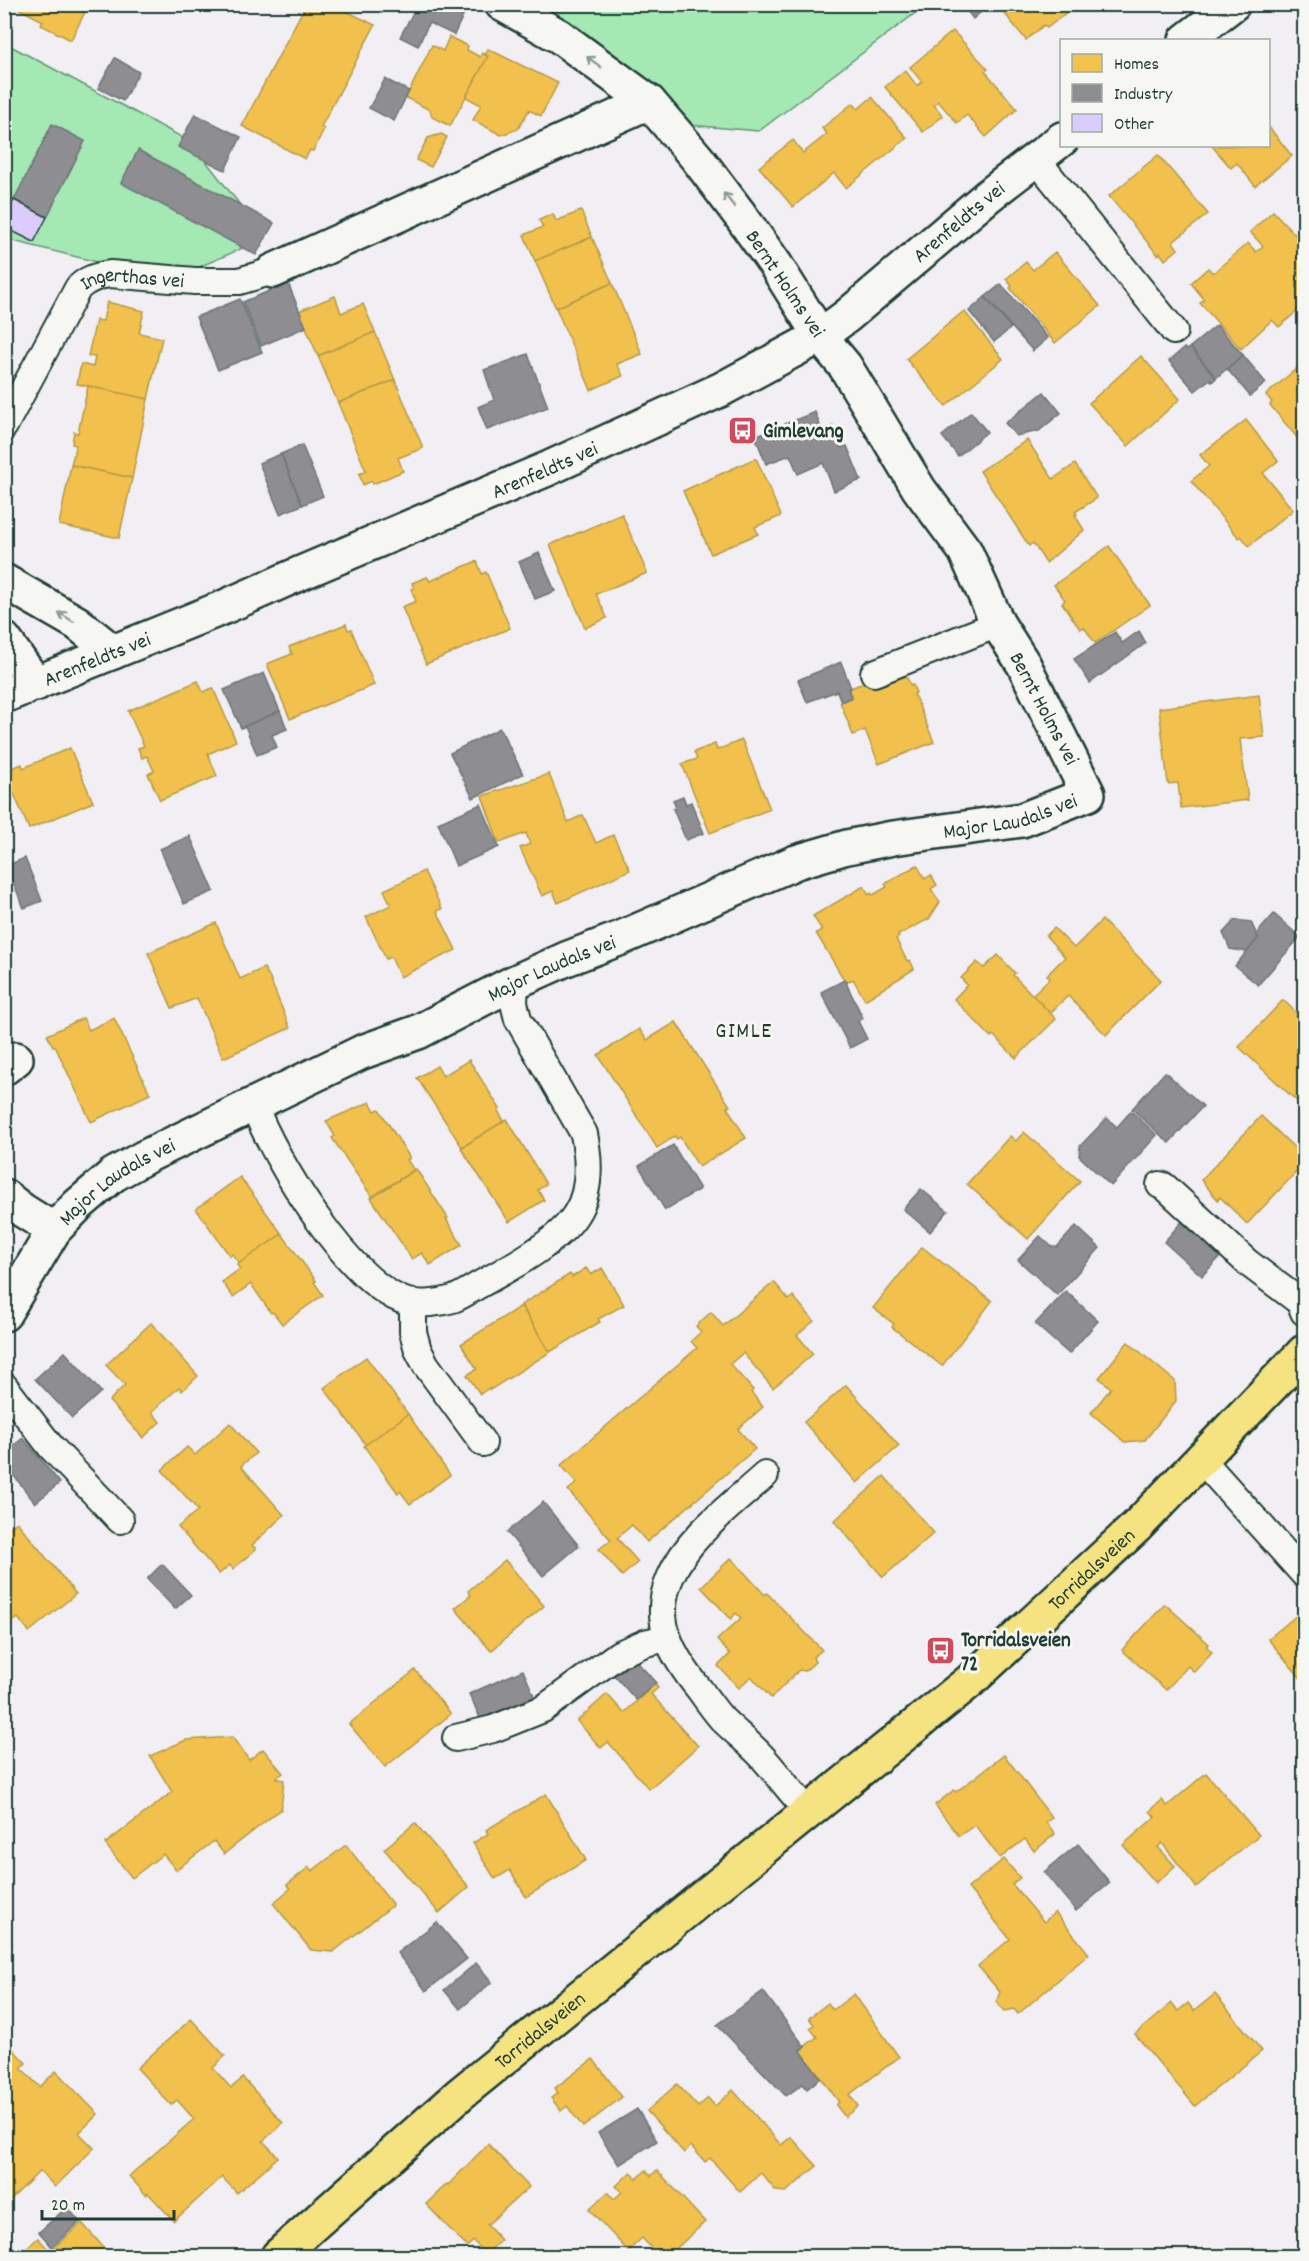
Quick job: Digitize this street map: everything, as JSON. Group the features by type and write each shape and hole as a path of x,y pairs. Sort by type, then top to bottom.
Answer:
{"main road":[{"name":"Torridalsveien","path":"278,2256 460,2094 970,1681 1136,1527 1305,1352"}],"street":[{"name":"Bernt Holms vei","path":"502,4 559,36 649,102 697,158 740,215 775,264 820,336 846,366 919,489 965,551 998,624 1024,665 1088,794"},
{"path":"1187,39 1233,4"},
{"path":"273,271 649,102"},
{"name":"Arenfeldts vei","path":"4,696 222,608 548,469 722,389 820,336 847,316 988,196 1060,141"},
{"path":"4,581 77,623 113,652"},
{"path":"4,639 36,684"},
{"name":"Major Laudals vei","path":"4,1314 54,1230 78,1205 113,1175 145,1157 362,1052 418,1032 515,982 566,959 621,938 796,862 847,847 893,838 1022,820 1088,794"},
{"name":"Major Laudals vei","path":"4,1196 21,1210 54,1230"}],"lane":[{"path":"1036,159 1174,331"},
{"name":"Ingerthas vei","path":"4,426 78,288 83,283 97,276 110,274 195,281 238,281 273,271"},
{"path":"874,673 998,624"},
{"path":"254,1105 266,1132 307,1203 322,1225 369,1279 386,1293 413,1303 426,1304 453,1299 504,1271 559,1234 578,1212 587,1185 587,1149 584,1134 518,1019 514,1003 515,982"},
{"path":"1160,1185 1164,1186 1248,1263 1300,1302 1305,1312"},
{"path":"413,1303 413,1332 418,1350 426,1365 483,1443"},
{"path":"4,1386 51,1446 120,1520"},
{"path":"1202,1460 1305,1574"},
{"path":"765,1475 683,1552 669,1579 664,1598 663,1616 667,1638 680,1665 721,1717 765,1760 794,1797 810,1812"},
{"path":"456,1738 493,1730 543,1709 619,1654 645,1643 667,1638"}],"green space":[{"path":"512,5 926,5 759,131 665,123 607,49"},
{"path":"5,43 191,142 266,238 169,280 5,239"}],"building: Homes":[{"path":"10,4 84,4 88,6 71,40 41,25 43,21"},
{"path":"306,4 347,4 349,6 346,11 375,25 321,127 324,129 313,151 310,150 305,159 242,126"},
{"path":"997,4 1069,4 1072,8 1047,28 1044,25 1026,40"},
{"path":"953,31 988,69 985,71 1017,109 986,137 967,115 957,123 938,101 934,105 943,116 923,132 885,87 905,70 917,86 922,82 910,67"},
{"path":"449,37 468,46 467,50 480,57 482,53 488,56 450,126 432,117 430,110 406,98 432,45 443,51"},
{"path":"488,49 558,83 541,116 529,110 518,129 501,135 473,120 481,105 466,97 488,56 485,55"},
{"path":"872,97 907,138 846,188 834,173 793,207 759,167 793,140 803,153 827,134 822,128 853,103 858,109"},
{"path":"1270,128 1292,156 1255,186 1237,163 1231,168 1213,147 1270,147"},
{"path":"441,134 447,137 431,167 416,160 428,138"},
{"path":"1158,155 1208,214 1173,242 1178,249 1165,260 1160,253 1158,255 1109,196"},
{"path":"581,211 592,237 535,261 524,235 543,227 539,220 553,214 556,221"},
{"path":"1273,211 1304,244 1304,291 1302,293 1304,296 1302,301 1304,305 1279,327 1272,320 1241,349 1200,303 1204,299 1191,283 1208,268 1213,273 1248,243 1256,252 1263,246 1250,232"},
{"path":"592,237 612,283 556,308 535,261"},
{"path":"1055,252 1100,306 1055,343 1010,288 1012,286 1006,279 1026,262 1033,270"},
{"path":"612,283 642,354 617,364 623,376 591,390 556,308"},
{"path":"335,296 341,313 363,304 375,332 318,356 299,311"},
{"path":"107,302 144,311 139,333 162,338 148,399 77,384 81,364 93,367 95,357 88,356 96,320 103,321"},
{"path":"964,311 1003,359 946,406 906,359"},
{"path":"375,332 395,380 338,403 318,356"},
{"path":"1141,356 1180,399 1128,446 1089,403"},
{"path":"1304,362 1304,446 1270,405 1272,402 1266,395"},
{"path":"395,380 423,448 398,458 403,471 373,484 372,481 363,485 359,474 366,471 338,403"},
{"path":"88,386 148,399 132,478 71,465 76,445 72,444 74,432 78,433"},
{"path":"1246,420 1278,461 1263,473 1293,510 1249,546 1241,536 1239,538 1191,481 1209,466 1200,455"},
{"path":"1027,440 1053,479 1075,464 1097,498 1075,512 1084,530 1046,563 1033,543 1029,546 980,471"},
{"path":"756,458 781,516 755,527 758,534 711,554 683,491"},
{"path":"71,465 132,478 119,538 59,525"},
{"path":"622,514 647,573 596,594 607,618 585,628 550,545"},
{"path":"1109,546 1150,605 1095,643 1084,627 1080,629 1062,603 1065,600 1054,585"},
{"path":"477,561 482,574 486,572 510,628 426,664 402,607 416,601 411,589 414,588 412,583 427,577 430,581"},
{"path":"346,624 348,630 351,629 374,685 290,719 267,664 292,654 289,647"},
{"path":"906,676 911,686 913,685 916,693 914,694 934,742 879,764 865,730 853,735 840,702 852,697 848,689 879,677 882,685"},
{"path":"198,681 203,692 213,688 236,741 208,754 217,776 160,800 148,774 154,771 147,756 142,758 138,748 144,746 128,711"},
{"path":"1259,695 1264,737 1240,739 1248,800 1181,808 1178,783 1168,784 1159,708"},
{"path":"742,740 770,809 710,833 682,764 697,759 694,752 715,744 717,750"},
{"path":"70,748 93,802 29,829 14,794 5,797 4,771 22,764 23,768"},
{"path":"549,774 568,822 583,815 596,843 613,835 630,870 558,903 553,891 542,896 520,848 530,844 526,833 499,843 482,796"},
{"path":"917,865 925,879 931,875 937,885 931,889 940,902 929,919 898,935 896,939 907,961 910,960 914,969 865,1000 853,979 846,983 816,933 822,930 813,916 864,886 869,895 871,893 873,895 887,887 885,884"},
{"path":"424,871 442,909 437,911 456,950 400,977 391,957 386,959 366,917 391,905 384,890"},
{"path":"1102,920 1161,980 1106,1035 1068,996 1050,1013 1032,995 1050,978 1047,975 1065,957 1046,936 1054,928 1074,948"},
{"path":"216,923 240,979 264,968 290,1028 223,1058 197,998 172,1008 148,953"},
{"path":"998,955 1015,973 1013,975 1056,1019 1016,1058 993,1035 991,1037 954,999 967,985 961,978 977,962 984,968"},
{"path":"1283,1000 1304,1020 1304,1108 1239,1047"},
{"path":"83,1018 89,1030 114,1018 150,1094 91,1122 55,1046 47,1035"},
{"path":"676,1022 730,1106 727,1107 746,1138 699,1167 680,1137 677,1139 675,1136 657,1148 598,1055 639,1029 647,1040"},
{"path":"469,1060 500,1109 498,1111 504,1121 462,1147 417,1078 437,1066 443,1076"},
{"path":"370,1102 375,1111 379,1109 410,1158 407,1160 414,1170 372,1197 332,1138 335,1136 326,1121"},
{"path":"1261,1116 1299,1152 1304,1146 1304,1164 1247,1224 1220,1197 1218,1200 1201,1180"},
{"path":"507,1119 546,1184 538,1190 544,1200 509,1222 461,1148"},
{"path":"1024,1132 1080,1181 1028,1239 967,1184 1010,1136 1016,1141"},
{"path":"416,1169 448,1218 446,1219 462,1245 430,1265 422,1253 412,1259 371,1198"},
{"path":"240,1177 282,1234 240,1264 232,1254 230,1256 196,1209"},
{"path":"282,1234 316,1281 314,1282 323,1295 282,1324 273,1312 271,1313 251,1284 233,1297 222,1282 240,1269 237,1265"},
{"path":"922,1247 992,1301 942,1366 892,1327 894,1324 873,1308"},
{"path":"586,1268 591,1275 602,1268 624,1305 598,1319 600,1322 550,1352 521,1305 570,1274 572,1277"},
{"path":"774,1282 789,1300 793,1296 814,1321 797,1335 813,1354 773,1388 743,1353 730,1364 753,1390 751,1392 763,1407 738,1429 755,1449 647,1542 632,1525 617,1538 638,1562 622,1576 599,1549 611,1540 568,1490 577,1483 561,1465 697,1348 691,1341 701,1332 696,1326 711,1312 723,1326"},
{"path":"521,1306 550,1352 480,1394 467,1375 477,1369 461,1344"},
{"path":"151,1323 198,1376 182,1391 179,1387 152,1412 160,1422 143,1438 109,1401 125,1385 106,1365"},
{"path":"1128,1342 1175,1381 1176,1401 1145,1440 1125,1442 1091,1413 1111,1388 1099,1378"},
{"path":"366,1357 408,1414 366,1445 324,1388"},
{"path":"846,1385 899,1446 857,1483 804,1422"},
{"path":"408,1414 450,1475 410,1504 400,1491 398,1493 364,1446"},
{"path":"230,1423 256,1453 241,1466 284,1515 252,1545 256,1549 233,1569 230,1565 219,1574 178,1527 198,1510 162,1470 187,1447 195,1455"},
{"path":"884,1476 934,1533 883,1577 834,1521"},
{"path":"17,1522 76,1594 29,1632 18,1618 4,1629 4,1532"},
{"path":"731,1558 765,1595 767,1593 822,1650 813,1657 815,1662 805,1671 799,1670 771,1698 751,1676 739,1688 718,1666 730,1654 717,1640 741,1618 736,1613 731,1619 701,1587"},
{"path":"505,1560 544,1606 491,1651 455,1608 471,1595 468,1591"},
{"path":"1165,1604 1209,1644 1206,1646 1212,1652 1194,1672 1188,1666 1166,1690 1122,1650"},
{"path":"1297,1615 1304,1624 1304,1682 1268,1639"},
{"path":"415,1670 451,1714 385,1767 349,1724"},
{"path":"655,1684 658,1688 651,1694 698,1746 649,1789 608,1742 601,1748 577,1721 607,1694 624,1713"},
{"path":"232,1737 249,1760 263,1749 283,1773 276,1778 284,1780 281,1809 224,1854 214,1841 176,1870 163,1854 132,1878 105,1844 172,1792 150,1756 186,1740"},
{"path":"1004,1755 1052,1818 1046,1822 1055,1834 1034,1851 1025,1839 1000,1858 975,1825 959,1836 935,1805"},
{"path":"1206,1773 1259,1835 1196,1887 1162,1843 1158,1847 1175,1866 1156,1883 1123,1845 1155,1817 1150,1811 1162,1800 1167,1806"},
{"path":"546,1794 586,1860 526,1897 510,1870 495,1879 473,1843 488,1834 486,1830"},
{"path":"415,1823 469,1887 439,1913 384,1849"},
{"path":"346,1845 393,1905 333,1952 311,1950 273,1903 290,1889 287,1885 309,1867 312,1871"},
{"path":"1004,1859 1020,1878 1012,1884 1044,1922 1055,1912 1089,1954 1018,2014 1014,2009 1004,2011 996,2002 1000,1992 978,1966 1010,1939 968,1888"},
{"path":"4,1935 12,1943 4,1950"},
{"path":"854,1994 899,2057 849,2095 858,2106 845,2117 836,2105 839,2102 800,2050 817,2037 810,2028 814,2025 809,2018 828,2003 833,2010"},
{"path":"1215,1994 1262,2051 1195,2106 1135,2034 1172,2003 1178,2011 1188,2003 1194,2011"},
{"path":"191,2019 225,2056 213,2068 231,2088 243,2078 283,2123 263,2141 278,2157 237,2193 222,2177 174,2221 129,2176 194,2119 177,2100 171,2105 137,2068"},
{"path":"4,2040 26,2063 21,2068 40,2087 56,2071 98,2114 79,2133 94,2148 55,2187 40,2171 4,2206"},
{"path":"593,2059 622,2097 583,2127 567,2106 561,2111 551,2098 558,2093 555,2088"},
{"path":"677,2084 698,2107 708,2098 715,2106 733,2090 781,2145 791,2137 817,2166 786,2192 776,2191 761,2173 740,2192 710,2158 705,2162 691,2146 684,2153 647,2111"},
{"path":"488,2144 529,2187 487,2225 501,2240 486,2254 473,2241 467,2247 426,2204"},
{"path":"646,2170 651,2176 657,2170 705,2222 668,2256 659,2256 642,2238 628,2251 589,2209 608,2192 614,2199 622,2192 616,2186 631,2172 637,2179"},
{"path":"82,2223 111,2256 17,2256 38,2238 50,2251"}],"building: Industry":[{"path":"420,4 457,4 466,9 454,35 429,23 418,46 400,37"},
{"path":"962,4 990,4 973,19"},
{"path":"115,58 139,72 123,101 98,88"},
{"path":"385,79 409,91 394,121 369,108"},
{"path":"195,114 241,137 225,170 178,147"},
{"path":"52,124 85,141 47,217 14,200"},
{"path":"138,150 274,223 256,255 121,183"},
{"path":"288,283 306,327 261,346 243,302"},
{"path":"1001,284 1048,338 1033,351 985,297"},
{"path":"985,297 1011,328 994,342 969,311"},
{"path":"240,299 262,352 218,370 196,317"},
{"path":"1217,325 1243,355 1216,378 1190,347"},
{"path":"1190,347 1216,378 1212,382 1210,379 1195,391 1169,361 1184,348 1187,350"},
{"path":"528,354 548,407 487,430 478,407 494,400 484,370"},
{"path":"1243,355 1266,383 1250,396 1227,369"},
{"path":"1044,392 1061,413 1039,431 1016,436 1005,423"},
{"path":"815,412 822,431 833,426 841,448 847,446 861,480 834,491 823,463 798,474 790,455 766,464 755,436"},
{"path":"971,412 987,432 958,456 942,436"},
{"path":"302,445 323,496 302,505 281,454"},
{"path":"281,454 302,505 280,514 259,463"},
{"path":"539,553 555,591 535,599 519,562"},
{"path":"1139,631 1146,643 1090,683 1074,659 1115,632 1122,643"},
{"path":"841,662 852,697 841,702 837,691 807,702 798,680"},
{"path":"264,673 280,711 241,728 224,690"},
{"path":"280,711 287,729 272,735 277,747 257,755 245,726"},
{"path":"500,728 523,774 473,798 450,753"},
{"path":"683,796 686,804 691,802 704,833 686,840 673,809 676,808 673,800"},
{"path":"481,804 499,847 456,866 438,823"},
{"path":"190,836 214,891 184,904 160,849"},
{"path":"25,858 42,901 24,908 6,866"},
{"path":"1274,914 1300,937 1258,985 1235,966 1258,938 1256,934"},
{"path":"1235,920 1251,922 1258,938 1247,952 1230,949 1223,933"},
{"path":"844,980 863,1018 858,1021 867,1039 850,1048 821,992"},
{"path":"1165,1072 1203,1106 1169,1143 1132,1109"},
{"path":"1131,1111 1157,1135 1111,1186 1079,1156 1080,1146 1107,1118 1117,1127"},
{"path":"673,1145 700,1189 665,1210 639,1166"},
{"path":"921,1189 948,1211 930,1232 903,1209"},
{"path":"1185,1218 1224,1253 1202,1276 1164,1242"},
{"path":"1076,1226 1100,1248 1057,1295 1018,1260 1040,1236 1052,1247 1057,1247"},
{"path":"1066,1291 1098,1321 1069,1354 1035,1324"},
{"path":"65,1352 101,1392 72,1418 35,1379"},
{"path":"23,1438 60,1483 35,1503 4,1463 4,1453"},
{"path":"543,1502 579,1546 543,1576 507,1532"},
{"path":"162,1564 191,1595 175,1609 147,1579"},
{"path":"633,1657 656,1683 636,1700 613,1674"},
{"path":"523,1670 535,1698 482,1722 469,1694"},
{"path":"1078,1844 1110,1883 1076,1911 1044,1872"},
{"path":"437,1922 467,1959 426,1991 397,1953"},
{"path":"476,1963 492,1982 460,2009 444,1990"},
{"path":"763,1991 805,2047 800,2050 821,2078 807,2089 803,2084 786,2096 717,2025"},
{"path":"637,2109 657,2141 619,2165 598,2133"},
{"path":"67,2207 80,2222 52,2247 39,2232"}],"building: Other":[{"path":"14,200 47,217 34,242 4,227 4,219"}],"place":[{"name":"Gimlevang","path":"742,430"},
{"name":"Torridalsveien 72","path":"940,1651"}],"district":[{"name":"GIMLE","path":"744,1029"}]}
